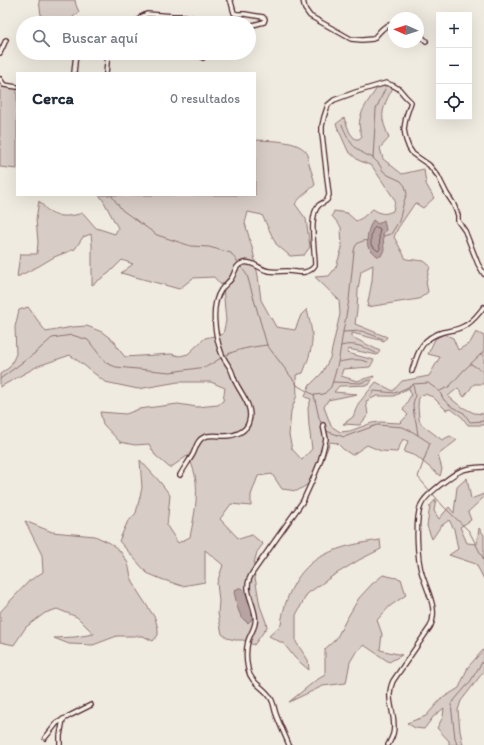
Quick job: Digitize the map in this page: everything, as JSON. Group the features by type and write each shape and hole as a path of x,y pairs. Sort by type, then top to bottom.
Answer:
{"street":[{"path":"229,0 234,13 263,17 265,19 264,22 256,24"},
{"path":"303,0 304,10 310,16 351,39 373,39 388,25"},
{"path":"143,16 147,14 184,16"},
{"path":"0,53 6,40"},
{"path":"74,72 75,60"},
{"path":"106,72 107,60"},
{"path":"0,80 4,85 16,87"},
{"path":"180,475 197,444 203,437 209,435 226,436 240,432 248,426 250,420 249,409 246,401 221,352 216,330 215,312 217,299 222,288 231,279 237,266 245,262 269,271 302,272 308,271 315,265 313,231 314,220 319,205 328,200 322,146 322,126 328,105 334,100 386,83 399,89 411,102 404,129 409,148 413,154 429,165 438,176 447,194 454,203 458,214 458,221 465,231 478,264 484,274"},
{"path":"412,371 417,356 425,341 439,333 465,326 474,319 484,307"},
{"path":"289,745 277,717 271,697 254,681 250,676 248,669 247,648 254,628 255,616 248,593 248,583 253,572 303,502 320,462 326,443 322,425"},
{"path":"388,745 394,728 389,697 390,686 430,627 433,618 432,604 420,565 418,536 419,512 421,505 429,494 460,470 484,467"},
{"path":"45,738 63,719 91,705"},
{"path":"60,745 63,719"}],"shaded area":[{"path":"39,0 75,0 79,12 74,16 41,16"},
{"path":"386,83 394,86 383,111 383,122 389,138 380,148 383,159 402,174 424,169 426,184 434,198 423,208 415,203 398,228 394,237 406,259 424,261 430,266 426,282 428,292 419,299 367,307 372,281 373,265 361,271 355,324 387,337 384,341 352,333 352,337 380,351 377,355 348,349 347,353 374,360 370,367 343,369 341,376 357,381 374,376 369,385 339,386 334,392 357,394 328,400 324,407 331,426 340,432 350,431 372,423 400,423 408,415 403,410 411,395 409,388 394,396 377,396 366,401 368,415 360,425 343,424 353,417 358,404 376,382 393,391 402,381 429,376 440,357 428,354 435,339 444,334 453,338 458,350 470,343 476,332 484,336 484,384 474,384 464,397 458,388 448,396 460,406 474,413 484,414 484,425 468,425 462,417 451,409 446,410 433,397 425,394 419,396 418,406 421,424 442,440 450,436 457,440 438,455 442,469 440,476 416,456 404,452 408,441 403,439 397,452 381,451 367,445 352,455 337,443 330,442 313,481 297,491 282,489 272,474 258,476 251,495 251,506 231,504 220,519 239,539 252,535 263,544 257,552 253,567 260,606 267,627 254,645 243,640 227,638 222,634 218,614 219,601 217,583 223,565 205,550 205,582 182,586 147,573 119,541 127,523 136,513 142,488 140,460 170,495 167,526 178,543 190,537 196,496 195,475 187,456 170,468 155,455 149,444 135,445 120,442 103,424 100,412 126,414 139,409 178,404 197,407 218,405 223,401 225,388 211,382 178,382 138,389 105,382 70,355 38,366 0,387 0,374 10,367 16,354 15,327 19,310 28,307 46,332 87,326 102,332 115,342 125,357 171,354 180,356 188,354 205,338 223,334 226,321 223,287 214,277 193,278 179,289 121,273 133,264 122,260 109,273 92,285 91,234 83,237 75,249 54,257 17,277 20,254 37,254 38,242 36,219 39,201 47,210 58,216 83,213 96,228 115,234 118,228 100,196 256,196 256,140 292,143 299,146 308,156 315,185 295,204 306,219 310,247 304,255 290,256 276,244 262,215 248,212 245,223 253,251 261,300 276,327 295,330 301,315 307,309 312,334 311,346 309,358 303,373 296,375 297,395 291,411 289,435 292,449 302,460 312,449 308,408 311,399 305,397 309,386 322,373 330,358 340,314 339,300 315,277 329,276 336,267 342,248 341,227 332,216 334,211 347,213 356,221 373,209 380,213 393,211 395,200 372,166 358,160 348,151 336,124 344,118 350,133 355,139 359,139 362,136 359,122 363,109 379,85"},
{"path":"2,85 16,89 16,169 0,167 0,90"},
{"path":"467,478 471,499 484,494 484,497 468,512 471,520 460,527 467,543 477,544 479,528 484,535 484,579 476,564 449,555 458,549 454,529 449,520 441,526 432,539 427,526 430,506 436,499 434,511 439,519 449,507 454,513 457,487"},
{"path":"25,521 52,532 95,536 110,543 120,551 128,563 131,577 138,592 155,618 158,635 153,641 143,636 117,636 93,645 69,644 54,638 94,634 77,617 57,609 45,613 26,627 14,645 0,642 0,612 29,581 43,572 42,555"},
{"path":"380,540 381,549 331,577 307,594 296,615 296,642 308,660 309,670 295,658 284,644 269,636 281,625 285,604 294,584 307,567 324,555 344,547"},
{"path":"383,575 401,579 406,595 390,606 377,620 382,634 380,650 402,655 389,662 364,645 356,652 350,662 346,683 323,686 289,702 315,681 325,675 325,649 336,639 359,598"},
{"path":"484,649 484,671 461,701 458,710 463,745 449,745 449,741 437,728 443,717 444,708 434,716 424,729 415,728 407,723 426,716 441,699 459,688 468,667"}],"water":[{"path":"373,220 378,224 384,220 386,230 383,234 384,250 381,256 377,256 368,247 368,233"},
{"path":"238,588 244,590 251,607 252,619 248,623 244,620 238,609 234,592"}],"waterway":[{"path":"383,236 391,234 399,221 407,194 405,186 401,181 383,171 373,158 376,109 385,89"},
{"path":"342,125 353,146 373,158"},
{"path":"112,196 122,210 157,235 191,246 209,247 231,253 239,264"},
{"path":"322,425 314,395 324,394 331,387 339,358 349,300 354,251 358,243 368,240"},
{"path":"241,267 247,275 267,345 298,386 314,395"},
{"path":"343,332 362,331 383,339"},
{"path":"0,379 35,353 52,338 72,335 88,340 106,363 116,367 170,372 206,367 221,358"},
{"path":"224,356 239,350 267,345"},
{"path":"341,346 355,345 376,353"},
{"path":"440,391 450,386 484,350"},
{"path":"339,362 350,360 368,362"},
{"path":"471,364 484,372"},
{"path":"333,382 360,383 370,380"},
{"path":"418,435 413,405 415,395 413,384 428,383 439,391 444,400 452,407 464,413 470,422 484,421"},
{"path":"370,397 374,391 395,393 413,385"},
{"path":"326,431 344,437 377,425 403,427 413,432 430,443 418,477 430,491"},
{"path":"432,493 469,531 484,560"},
{"path":"457,745 451,704 470,682 484,659"}]}
